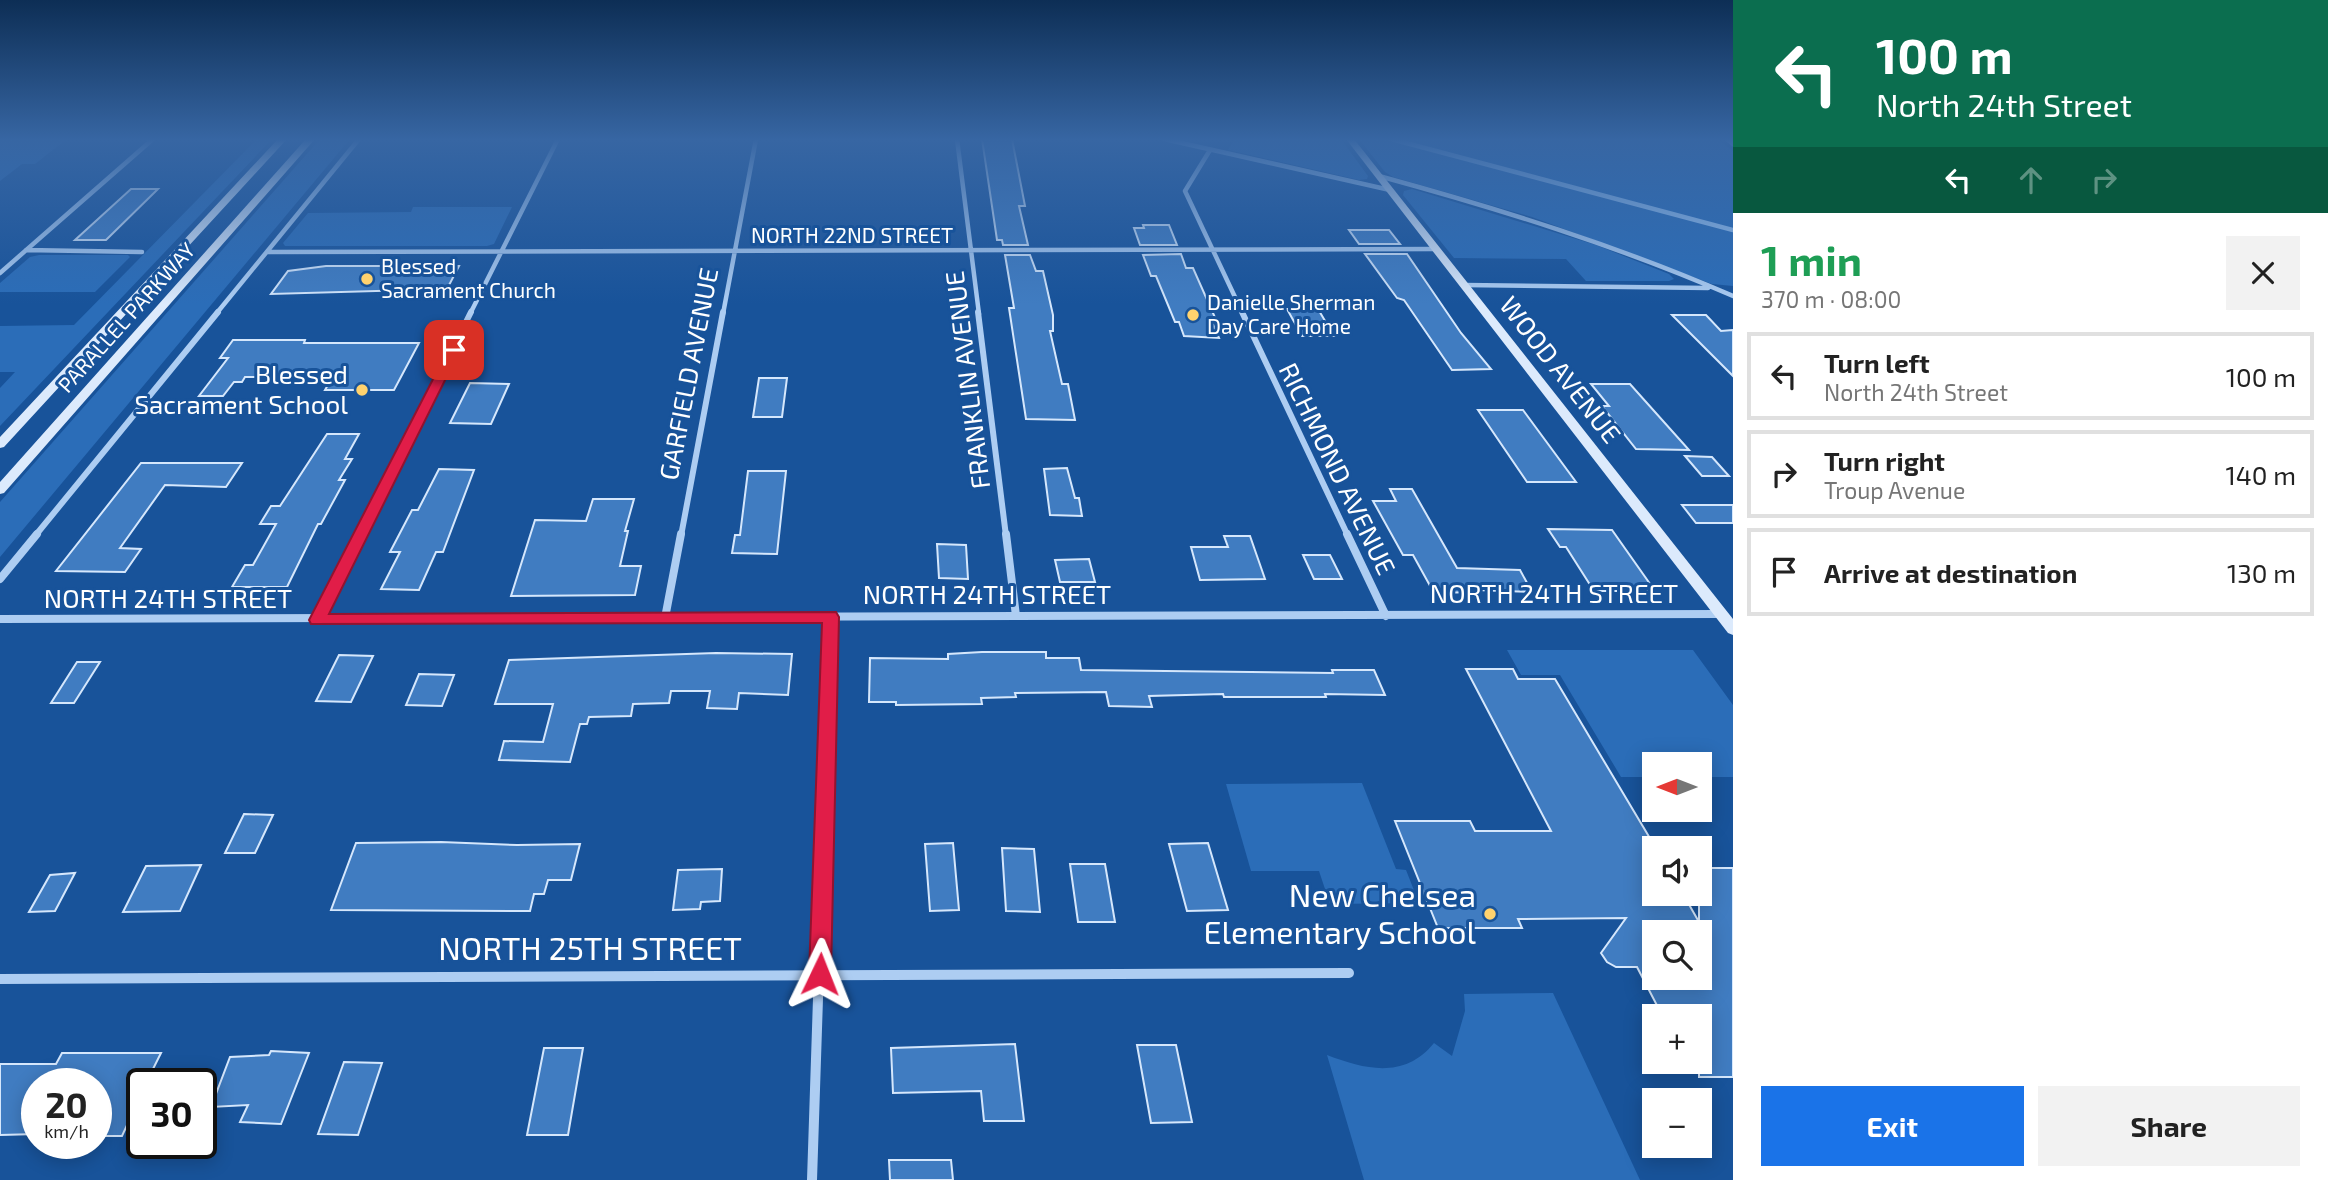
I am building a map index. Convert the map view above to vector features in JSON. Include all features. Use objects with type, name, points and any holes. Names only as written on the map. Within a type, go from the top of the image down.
[{"type":"main road","name":"PARALLEL PARKWAY","points":[[0,444],[233,194]]},
{"type":"main road","name":"PARALLEL PARKWAY","points":[[0,490],[262,194]]},
{"type":"main road","name":"WOOD AVENUE","points":[[1393,194],[1733,629]]},
{"type":"street","points":[[0,273],[90,194]]},
{"type":"street","points":[[0,579],[314,194]]},
{"type":"street","points":[[317,620],[531,194]]},
{"type":"street","name":"GARFIELD AVENUE","points":[[665,618],[746,194]]},
{"type":"street","name":"FRANKLIN AVENUE","points":[[964,194],[1016,616]]},
{"type":"street","name":"RICHMOND AVENUE","points":[[1186,194],[1386,616]]},
{"type":"street","points":[[1440,194],[1572,233],[1733,296]]},
{"type":"street","name":"NORTH 22ND STREET","points":[[267,252],[1436,249]]},
{"type":"street","points":[[26,250],[142,252]]},
{"type":"street","points":[[1464,285],[1689,286],[1733,289]]},
{"type":"street","name":"NORTH 24TH STREET","points":[[0,619],[1722,614]]},
{"type":"street","points":[[812,1180],[831,617]]},
{"type":"street","name":"NORTH 25TH STREET","points":[[0,979],[1349,973]]},
{"type":"shaded area","points":[[203,194],[220,194],[0,426],[0,388],[15,372],[0,372],[0,326],[74,325]]},
{"type":"shaded area","points":[[271,194],[304,194],[0,557],[0,502]]},
{"type":"shaded area","points":[[1429,194],[1596,245],[1669,274],[1674,279],[1586,281],[1566,259],[1454,258],[1403,195]]},
{"type":"shaded area","points":[[1452,194],[1733,194],[1733,286],[1712,284],[1532,217]]},
{"type":"shaded area","points":[[413,207],[512,207],[494,244],[487,246],[285,246],[283,243],[308,213],[411,212]]},
{"type":"shaded area","points":[[30,257],[130,257],[95,292],[0,292],[0,283]]},
{"type":"shaded area","points":[[1507,650],[1693,650],[1733,705],[1733,777],[1712,777],[1712,752],[1642,752],[1642,777],[1621,777],[1560,675],[1521,675]]},
{"type":"shaded area","points":[[1362,783],[1396,869],[1406,870],[1419,903],[1330,904],[1319,871],[1251,871],[1226,784]]},
{"type":"shaded area","points":[[1553,993],[1640,1180],[1364,1180],[1327,1055],[1356,1065],[1398,1067],[1423,1054],[1434,1043],[1452,1056],[1465,1011],[1464,994]]},
{"type":"building","points":[[125,194],[153,194],[106,240],[75,240]]},
{"type":"building","points":[[990,194],[1023,194],[1025,206],[1019,206],[1028,245],[1003,245],[1002,240],[997,240]]},
{"type":"building","points":[[1143,225],[1169,225],[1177,245],[1140,245],[1134,228],[1144,228]]},
{"type":"building","points":[[1349,230],[1389,230],[1400,244],[1359,244]]},
{"type":"building","points":[[1181,254],[1186,268],[1193,268],[1217,322],[1212,322],[1219,338],[1184,336],[1179,322],[1175,322],[1156,276],[1151,276],[1143,255]]},
{"type":"building","points":[[1365,254],[1407,254],[1461,333],[1491,369],[1452,370],[1404,300],[1397,298]]},
{"type":"building","points":[[1005,255],[1030,255],[1036,271],[1043,271],[1053,315],[1053,331],[1050,331],[1062,384],[1068,384],[1075,420],[1026,419],[1009,308],[1014,308]]},
{"type":"building","name":"Blessed Sacrament Church","points":[[326,266],[459,266],[447,289],[271,294],[288,271]]},
{"type":"building","points":[[1287,309],[1318,309],[1334,336],[1302,336]]},
{"type":"building","points":[[1672,315],[1706,315],[1721,331],[1733,330],[1733,376]]},
{"type":"building","points":[[233,340],[419,343],[394,390],[325,390],[335,373],[264,373],[261,377],[245,377],[242,382],[234,382],[223,396],[199,396],[228,358],[220,358]]},
{"type":"building","points":[[759,378],[787,378],[782,417],[753,417]]},
{"type":"building","points":[[470,383],[509,384],[491,424],[450,423]]},
{"type":"building","points":[[1591,384],[1630,384],[1689,450],[1636,449],[1602,406],[1609,406]]},
{"type":"building","points":[[1478,410],[1523,410],[1576,482],[1527,482]]},
{"type":"building","points":[[327,434],[359,434],[345,459],[352,459],[339,480],[345,480],[321,524],[318,524],[287,587],[232,587],[245,565],[253,565],[276,524],[260,524],[271,506],[280,506]]},
{"type":"building","points":[[1685,456],[1712,457],[1729,476],[1702,476]]},
{"type":"building","points":[[141,463],[242,463],[226,487],[165,485],[120,548],[141,549],[125,572],[56,571]]},
{"type":"building","points":[[1067,468],[1075,498],[1079,498],[1082,516],[1050,515],[1044,469]]},
{"type":"building","points":[[439,469],[474,470],[443,552],[436,552],[419,590],[381,589],[400,552],[390,552],[412,510],[418,510]]},
{"type":"building","points":[[748,471],[786,471],[777,554],[732,553],[735,535],[740,535]]},
{"type":"building","points":[[1390,489],[1412,489],[1457,568],[1520,570],[1532,592],[1474,590],[1475,592],[1434,593],[1413,555],[1403,555],[1373,501],[1396,501]]},
{"type":"building","points":[[593,499],[634,499],[625,531],[628,531],[620,566],[641,566],[635,595],[511,596],[535,520],[586,521]]},
{"type":"building","points":[[1682,505],[1733,505],[1733,523],[1696,523]]},
{"type":"building","points":[[1548,529],[1612,530],[1655,591],[1594,591],[1566,547],[1560,547]]},
{"type":"building","points":[[1224,536],[1250,536],[1265,579],[1200,580],[1191,547],[1228,547]]},
{"type":"building","points":[[937,544],[966,545],[968,579],[939,578]]},
{"type":"building","points":[[1303,555],[1330,555],[1342,579],[1314,579]]},
{"type":"building","points":[[1089,559],[1095,582],[1060,582],[1055,560]]},
{"type":"building","points":[[1046,652],[1046,658],[1079,658],[1081,670],[1333,673],[1332,670],[1374,670],[1385,695],[1149,696],[1152,707],[1109,706],[1106,692],[1015,693],[1016,697],[981,698],[982,704],[896,705],[896,702],[869,702],[870,658],[948,659],[948,654]]},
{"type":"building","points":[[716,653],[792,654],[788,695],[739,693],[737,709],[707,708],[710,691],[671,691],[669,703],[633,704],[631,716],[589,717],[587,724],[580,724],[570,762],[499,760],[504,741],[543,742],[553,704],[495,704],[509,660]]},
{"type":"building","points":[[339,655],[373,656],[351,702],[316,701]]},
{"type":"building","points":[[77,662],[100,662],[74,703],[51,703]]},
{"type":"building","name":"New Chelsea Elementary School","points":[[1466,669],[1513,669],[1518,679],[1555,679],[1649,836],[1642,836],[1642,906],[1690,906],[1698,920],[1642,920],[1642,977],[1637,967],[1616,967],[1607,962],[1601,953],[1626,918],[1518,919],[1522,928],[1438,928],[1395,821],[1470,821],[1475,831],[1551,831]]},
{"type":"building","points":[[419,674],[454,675],[442,706],[406,705]]},
{"type":"building","points":[[244,814],[273,815],[255,853],[225,853]]},
{"type":"building","points":[[356,843],[580,844],[571,880],[548,880],[544,894],[534,894],[530,911],[331,910]]},
{"type":"building","points":[[953,843],[959,910],[930,911],[925,844]]},
{"type":"building","points":[[1208,843],[1228,910],[1187,911],[1169,844]]},
{"type":"building","points":[[1002,848],[1034,849],[1040,912],[1006,911]]},
{"type":"building","points":[[1070,864],[1105,864],[1115,922],[1078,922]]},
{"type":"building","points":[[201,865],[180,911],[123,912],[146,866]]},
{"type":"building","name":"New Chelsea Elementary School","points":[[1712,868],[1733,868],[1733,1077],[1699,1077],[1699,1074],[1712,1074],[1712,1004],[1656,1004],[1649,990],[1712,990],[1712,920],[1699,920],[1699,906],[1712,906]]},
{"type":"building","points":[[722,869],[720,901],[701,902],[700,909],[673,910],[678,870]]},
{"type":"building","points":[[75,873],[55,911],[29,912],[50,875]]},
{"type":"building","points":[[1015,1044],[1024,1121],[984,1121],[981,1091],[893,1093],[891,1048]]},
{"type":"building","points":[[1137,1045],[1176,1045],[1192,1122],[1151,1123]]},
{"type":"building","points":[[544,1048],[583,1048],[568,1135],[527,1135]]},
{"type":"building","points":[[271,1051],[309,1053],[281,1124],[240,1122],[248,1105],[217,1107],[217,1091],[230,1057],[269,1055]]},
{"type":"building","points":[[62,1053],[161,1053],[154,1068],[126,1068],[126,1127],[122,1136],[112,1136],[112,1068],[21,1068],[21,1134],[0,1135],[0,1064],[56,1064]]},
{"type":"building","points":[[344,1062],[382,1063],[358,1135],[318,1134]]},
{"type":"building","points":[[889,1160],[951,1160],[953,1180],[890,1180]]},
{"type":"waterway","points":[[1598,194],[1733,230]]},
{"type":"place","name":"Blessed Sacrament Church","points":[[367,279]]},
{"type":"place","name":"Danielle Sherman Day Care Home","points":[[1193,315]]},
{"type":"place","name":"Blessed Sacrament School","points":[[362,390]]},
{"type":"place","name":"New Chelsea Elementary School","points":[[1490,914]]},
{"type":"route","points":[[454,350],[317,620],[831,617],[820,974]]}]
